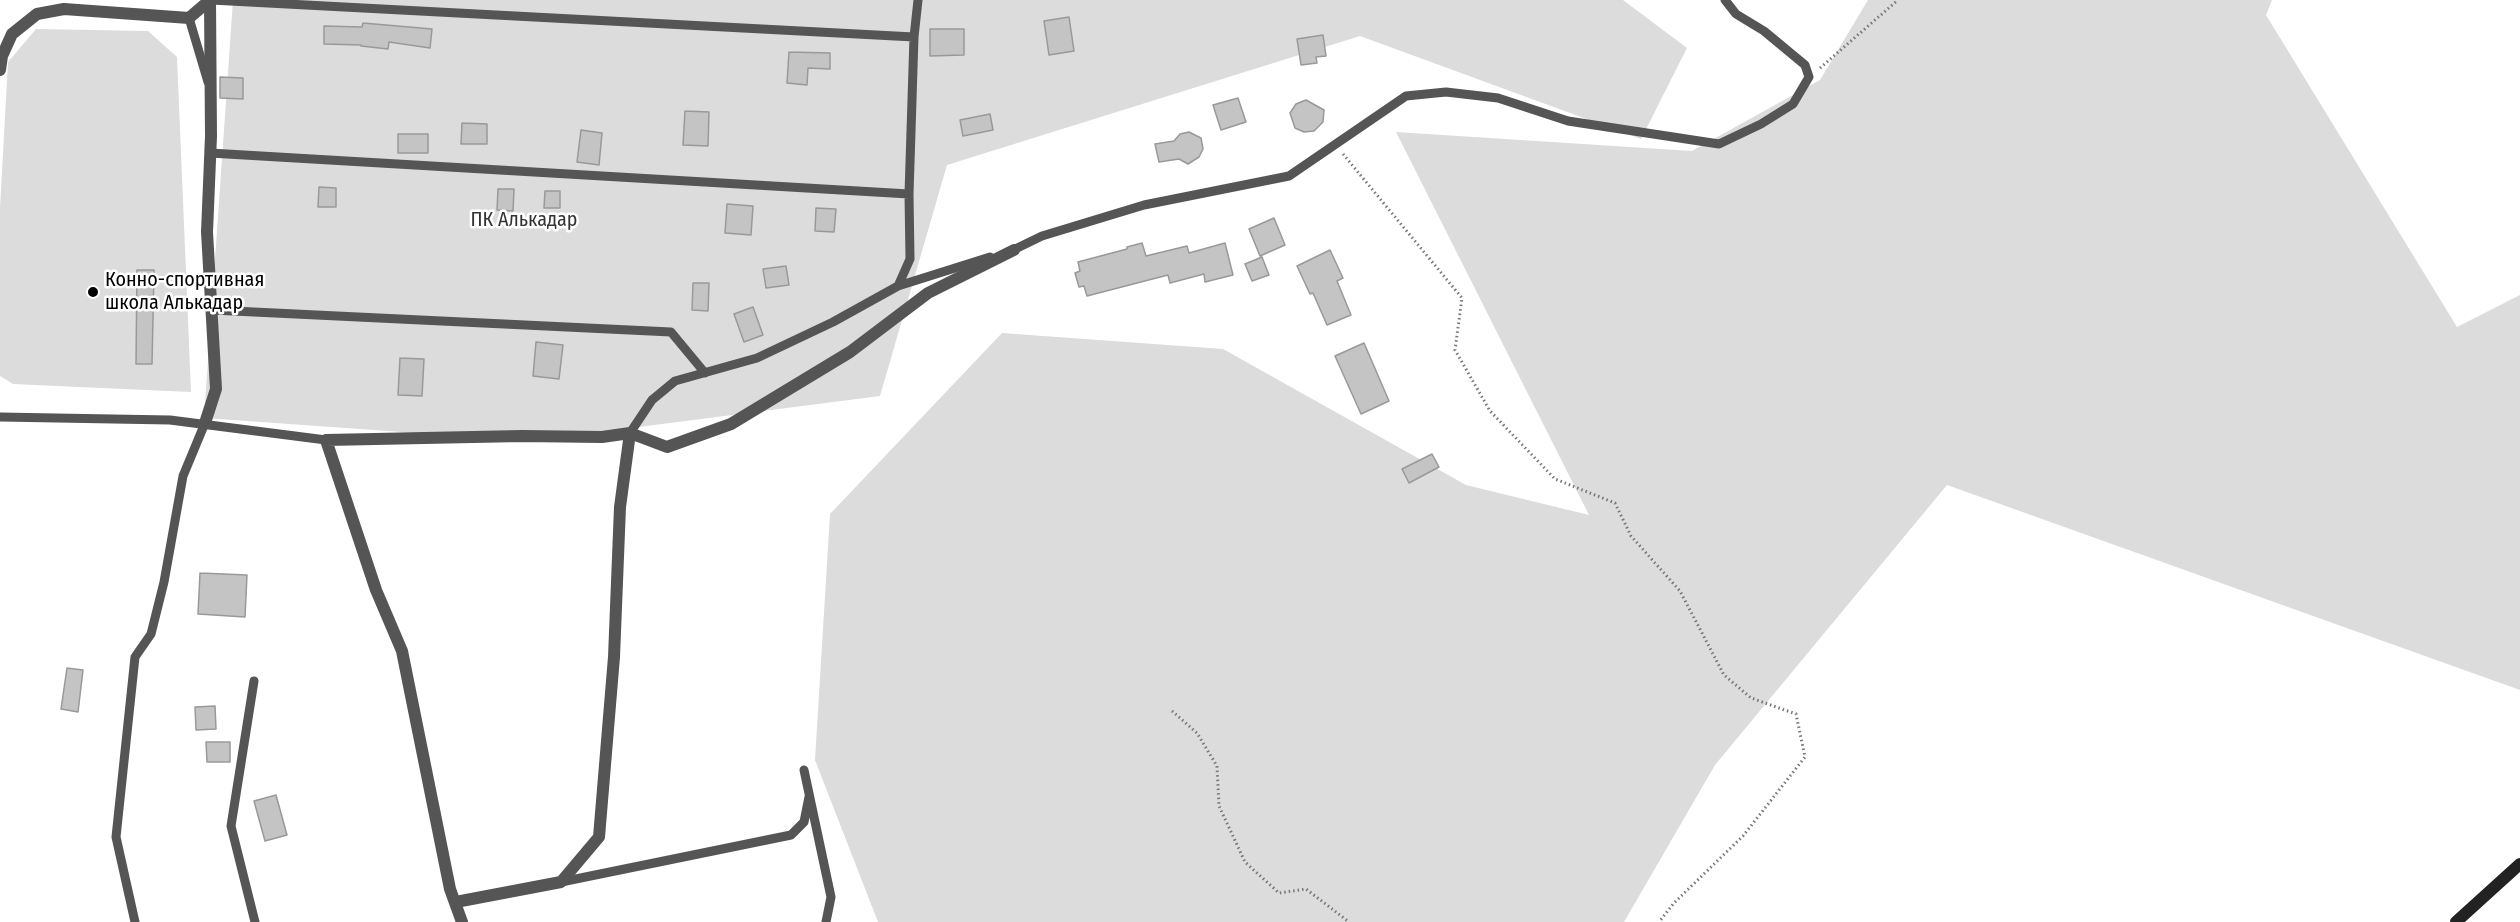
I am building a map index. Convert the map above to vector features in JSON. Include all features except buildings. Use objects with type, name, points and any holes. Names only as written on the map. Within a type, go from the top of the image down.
[{"type":"main road","points":[[2456,922],[2520,864]]},
{"type":"street","points":[[0,70],[2,56],[12,34],[37,14],[64,9],[189,18],[211,0]]},
{"type":"street","points":[[205,423],[216,389],[207,232],[211,0]]},
{"type":"street","points":[[462,922],[450,889],[402,651],[376,590],[326,440],[602,436],[630,433],[668,447],[731,424],[850,352],[928,293],[1014,250]]},
{"type":"street","points":[[461,901],[561,882],[598,837],[614,657],[620,507],[630,433]]},
{"type":"lane","points":[[211,0],[914,38]]},
{"type":"lane","points":[[898,286],[910,259],[909,194],[914,38],[918,0]]},
{"type":"lane","points":[[630,433],[652,400],[675,381],[756,358],[833,322],[898,286],[1014,250],[1042,236],[1144,205],[1289,176],[1406,96],[1446,92],[1498,98],[1568,121],[1719,144],[1761,124],[1793,105],[1809,78],[1805,65],[1764,31],[1736,14],[1725,0]]},
{"type":"lane","points":[[189,18],[211,92]]},
{"type":"lane","points":[[210,153],[909,194]]},
{"type":"lane","points":[[212,310],[671,332],[705,373]]},
{"type":"lane","points":[[0,417],[170,420],[326,440]]},
{"type":"lane","points":[[135,922],[116,837],[135,657],[152,634],[183,476],[205,423]]},
{"type":"lane","points":[[254,681],[231,826],[255,922]]},
{"type":"lane","points":[[804,770],[831,897],[826,922]]},
{"type":"lane","points":[[561,882],[791,835],[804,822],[809,797]]},
{"type":"path","points":[[1809,78],[1898,0]]},
{"type":"path","points":[[1336,145],[1462,298],[1455,350],[1490,411],[1555,479],[1615,503],[1631,536],[1680,591],[1724,675],[1751,698],[1796,714],[1805,757],[1743,836],[1674,903],[1659,922]]},
{"type":"path","points":[[1172,711],[1197,733],[1217,766],[1219,806],[1245,862],[1279,893],[1306,889],[1349,922]]},
{"type":"green space","name":"ПК Алькадар","points":[[233,0],[1623,0],[1687,48],[1641,139],[1360,36],[947,165],[880,396],[530,441],[204,418]]},
{"type":"green space","points":[[1868,0],[2272,0],[2266,15],[2457,327],[2520,295],[2520,690],[1947,485],[1715,765],[1624,922],[878,922],[815,760],[830,514],[1002,333],[1223,349],[1466,485],[1589,515],[1396,132],[1692,151],[1820,80]]},
{"type":"green space","name":"Конно-спортивная школа Алькадар","points":[[36,29],[148,31],[177,57],[191,392],[13,384],[0,376],[0,208],[8,62]]},
{"type":"place","name":"Конно-спортивная школа Алькадар","points":[[93,292]]}]
